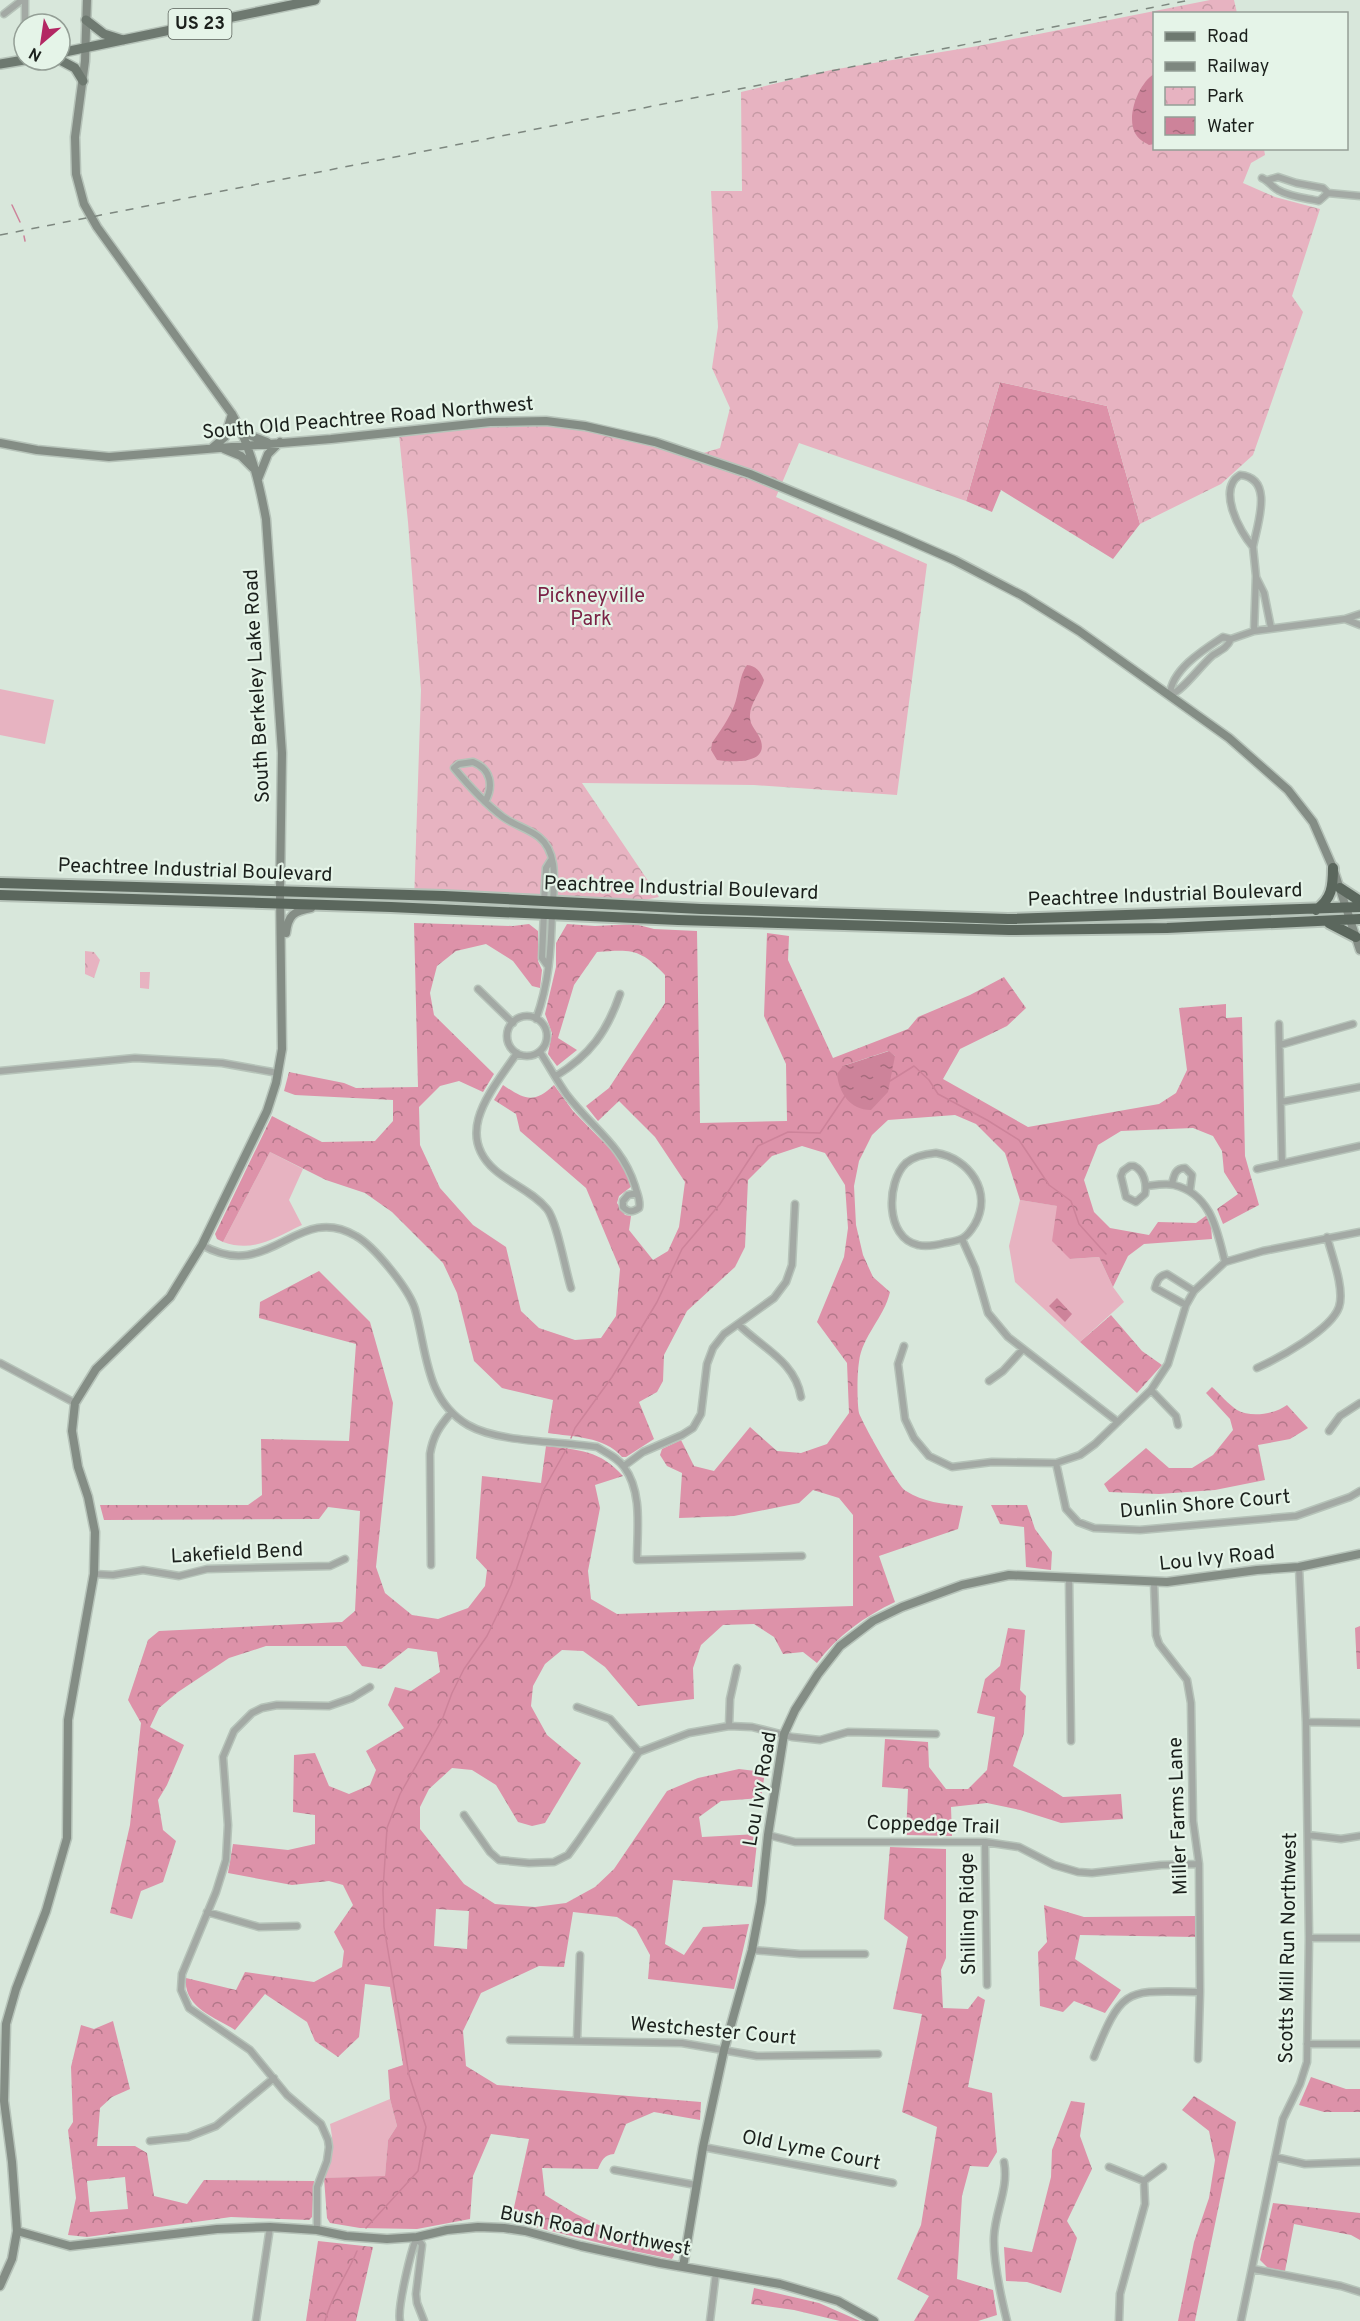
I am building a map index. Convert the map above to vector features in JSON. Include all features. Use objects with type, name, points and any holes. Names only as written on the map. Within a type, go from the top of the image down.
[{"type":"highway","points":[[1316,910],[1324,904],[1330,894],[1333,868]]},
{"type":"highway","name":"Peachtree Industrial Boulevard","points":[[0,883],[444,896],[548,908],[782,924],[1009,930],[1167,928],[1355,920]]},
{"type":"highway","points":[[1340,888],[1360,901]]},
{"type":"highway","name":"Peachtree Industrial Boulevard","points":[[0,895],[321,906],[548,908],[1008,919],[1360,907]]},
{"type":"highway","points":[[1320,921],[1341,928],[1356,937]]},
{"type":"main road","name":"US 23","points":[[72,51],[315,0]]},
{"type":"main road","points":[[86,20],[104,34],[125,40]]},
{"type":"main road","points":[[72,66],[83,81]]},
{"type":"street","points":[[4,14],[21,0]]},
{"type":"street","name":"South Berkeley Lake Road","points":[[0,2286],[12,2259],[16,2231],[2,2062],[6,2024],[16,1989],[53,1891],[66,1838],[68,1720],[94,1574],[95,1532],[88,1497],[78,1467],[72,1431],[75,1402],[96,1369],[170,1297],[202,1245],[267,1111],[282,1049],[280,892],[282,753],[266,519],[248,446],[232,414],[84,204],[75,174],[75,137],[86,49],[87,0]]},
{"type":"street","points":[[1328,193],[1318,201],[1297,197],[1276,189],[1265,179],[1278,177],[1323,188],[1328,193],[1360,196]]},
{"type":"street","points":[[232,414],[225,437],[216,448],[241,456],[257,476],[268,454],[281,442]]},
{"type":"street","name":"South Old Peachtree Road Northwest","points":[[0,443],[37,450],[109,457],[533,420],[585,426],[655,442],[715,461],[866,521],[990,578],[1059,618],[1170,695],[1251,756],[1288,790],[1317,830],[1347,908],[1355,920],[1356,937],[1360,950]]},
{"type":"street","points":[[240,430],[270,443]]},
{"type":"street","points":[[1253,547],[1242,531],[1230,498],[1230,487],[1234,479],[1240,475],[1252,478],[1258,482],[1261,489],[1253,547],[1256,576],[1254,631]]},
{"type":"street","points":[[1256,576],[1264,593],[1271,628]]},
{"type":"street","points":[[1231,639],[1228,646],[1213,655],[1190,676],[1178,693],[1170,695],[1170,686],[1189,663],[1222,637],[1231,639],[1254,631],[1345,619],[1360,614]]},
{"type":"street","points":[[1345,619],[1360,625]]},
{"type":"street","points":[[485,802],[491,783],[486,770],[473,762],[459,764],[454,768],[485,802],[504,817],[538,836],[546,845],[551,860],[546,868],[548,908],[543,958],[548,965],[546,988],[536,1019]]},
{"type":"street","points":[[282,966],[290,918],[297,910],[321,906]]},
{"type":"street","points":[[478,989],[513,1023]]},
{"type":"street","points":[[556,1076],[589,1051],[601,1035],[620,994]]},
{"type":"street","points":[[522,1017],[536,1019],[547,1034],[545,1046],[540,1052],[530,1056],[517,1053],[508,1041],[509,1029],[522,1017]]},
{"type":"street","points":[[1280,1024],[1282,1164]]},
{"type":"street","points":[[1280,1045],[1353,1024]]},
{"type":"street","points":[[540,1052],[566,1093],[626,1161],[637,1193]]},
{"type":"street","points":[[517,1053],[482,1107],[476,1121],[476,1140],[484,1158],[495,1170],[546,1208],[554,1220],[571,1288]]},
{"type":"street","points":[[0,1071],[135,1058],[222,1063],[278,1073]]},
{"type":"street","points":[[1281,1102],[1360,1087]]},
{"type":"street","points":[[1257,1169],[1360,1146]]},
{"type":"street","points":[[926,1154],[943,1154],[959,1161],[972,1174],[980,1190],[981,1207],[972,1229],[962,1239],[925,1246],[911,1243],[901,1235],[895,1224],[893,1202],[896,1178],[908,1162],[926,1154]]},
{"type":"street","points":[[1130,1166],[1138,1167],[1146,1186],[1145,1194],[1136,1202],[1126,1197],[1121,1176],[1123,1171],[1130,1166]]},
{"type":"street","points":[[1172,1184],[1175,1173],[1185,1168],[1192,1175],[1190,1190]]},
{"type":"street","points":[[1146,1186],[1172,1184],[1190,1190],[1208,1208],[1217,1230],[1225,1262]]},
{"type":"street","points":[[624,1466],[643,1452],[693,1428],[701,1414],[707,1364],[713,1348],[724,1335],[774,1298],[786,1282],[792,1265],[795,1203]]},
{"type":"street","points":[[202,1245],[216,1253],[232,1257],[248,1257],[270,1249],[307,1229],[332,1228],[356,1236],[403,1285],[414,1307],[429,1377],[440,1399],[451,1413],[469,1425],[488,1433],[597,1448],[613,1456],[624,1466],[636,1494],[637,1560],[802,1556]]},
{"type":"street","points":[[904,1346],[897,1364],[905,1419],[914,1438],[928,1456],[952,1467],[992,1462],[1056,1463],[1088,1449],[1152,1390],[1168,1364],[1186,1305],[1194,1291],[1225,1262],[1263,1251],[1360,1232]]},
{"type":"street","points":[[1257,1368],[1289,1350],[1333,1319],[1339,1306],[1340,1292],[1327,1238]]},
{"type":"street","points":[[962,1239],[975,1268],[988,1313],[1008,1337],[1118,1422]]},
{"type":"street","points":[[1186,1305],[1155,1288],[1157,1280],[1167,1274],[1194,1291]]},
{"type":"street","points":[[738,1324],[792,1371],[799,1385],[801,1397]]},
{"type":"street","points":[[989,1381],[1003,1371],[1023,1349]]},
{"type":"street","points":[[0,1363],[75,1402]]},
{"type":"street","points":[[1152,1390],[1176,1416],[1178,1425]]},
{"type":"street","points":[[1329,1431],[1340,1416],[1360,1403]]},
{"type":"street","points":[[431,1565],[430,1454],[433,1438],[438,1428],[451,1413]]},
{"type":"street","name":"Dunlin Shore Court","points":[[1056,1463],[1066,1509],[1078,1522],[1094,1528],[1140,1530],[1296,1515],[1350,1497],[1360,1491]]},
{"type":"street","name":"Lou Ivy Road","points":[[682,2267],[703,2147],[724,2050],[752,1950],[761,1902],[768,1835],[784,1734],[795,1710],[840,1646],[873,1621],[902,1607],[986,1579],[1009,1575],[1154,1583],[1299,1567],[1360,1554]]},
{"type":"street","name":"Lakefield Bend","points":[[94,1574],[113,1575],[137,1570],[179,1576],[207,1569],[330,1566],[345,1559]]},
{"type":"street","name":"Scotts Mill Run Northwest","points":[[1241,2321],[1283,2119],[1300,2084],[1307,2062],[1308,1835],[1299,1567]]},
{"type":"street","points":[[1069,1577],[1071,1741]]},
{"type":"street","name":"Miller Farms Lane","points":[[1154,1583],[1156,1635],[1159,1644],[1187,1680],[1190,1692],[1193,1821],[1199,1864],[1200,1992],[1197,2059]]},
{"type":"street","points":[[729,1726],[730,1699],[737,1668]]},
{"type":"street","points":[[316,2230],[317,2187],[327,2161],[328,2140],[317,2118],[293,2100],[250,2050],[196,2014],[183,1999],[182,1974],[226,1860],[228,1825],[223,1757],[234,1731],[252,1713],[262,1708],[278,1705],[329,1706],[352,1698],[370,1687]]},
{"type":"street","points":[[577,1707],[610,1719],[639,1752]]},
{"type":"street","points":[[1306,1722],[1360,1723]]},
{"type":"street","points":[[464,1815],[490,1852],[499,1860],[508,1863],[554,1862],[568,1855],[639,1752],[689,1733],[729,1726],[752,1727],[820,1740],[848,1732],[936,1734]]},
{"type":"street","name":"Coppedge Trail","points":[[768,1835],[795,1842],[984,1842],[1019,1847],[1054,1865],[1078,1872],[1092,1873],[1199,1864]]},
{"type":"street","points":[[1308,1835],[1341,1839],[1360,1836]]},
{"type":"street","name":"Shilling Ridge","points":[[984,1842],[987,1985]]},
{"type":"street","points":[[207,1912],[259,1927],[297,1926]]},
{"type":"street","points":[[1309,1938],[1360,1938]]},
{"type":"street","points":[[752,1950],[800,1954],[865,1954]]},
{"type":"street","points":[[577,2040],[580,1955]]},
{"type":"street","points":[[1094,2057],[1114,2011],[1133,1995],[1149,1991],[1200,1992]]},
{"type":"street","name":"Westchester Court","points":[[510,2040],[682,2043],[756,2056],[867,2056],[878,2054]]},
{"type":"street","points":[[1307,2044],[1360,2044]]},
{"type":"street","points":[[150,2141],[188,2137],[216,2126],[274,2078]]},
{"type":"street","name":"Old Lyme Court","points":[[703,2147],[893,2183]]},
{"type":"street","points":[[1275,2157],[1305,2163],[1360,2162]]},
{"type":"street","points":[[1004,2162],[1007,2177],[994,2236],[1007,2321]]},
{"type":"street","points":[[1109,2167],[1144,2181]]},
{"type":"street","points":[[1144,2181],[1163,2167]]},
{"type":"street","points":[[614,2170],[696,2185]]},
{"type":"street","points":[[1119,2321],[1120,2294],[1145,2204],[1144,2181]]},
{"type":"street","points":[[256,2321],[270,2227]]},
{"type":"street","name":"Bush Road Northwest","points":[[16,2231],[70,2246],[217,2229],[270,2227],[387,2239],[417,2237],[447,2230],[478,2227],[504,2228],[682,2267],[780,2284],[838,2301],[874,2321]]},
{"type":"street","points":[[400,2321],[400,2302],[411,2262],[412,2248],[417,2237]]},
{"type":"street","points":[[417,2237],[422,2245],[417,2303],[424,2321]]},
{"type":"street","points":[[1253,2269],[1341,2286],[1360,2292]]},
{"type":"street","points":[[710,2321],[716,2272]]},
{"type":"green space","name":"Pickneyville Park","points":[[1210,0],[1234,0],[1237,12],[1153,12],[1153,150],[1264,150],[1265,155],[1251,163],[1243,183],[1275,197],[1320,209],[1292,296],[1303,312],[1253,455],[1221,484],[1140,524],[1107,406],[1000,382],[966,501],[799,443],[776,497],[927,564],[897,795],[754,785],[582,783],[659,897],[588,912],[414,903],[421,690],[399,435],[512,423],[559,426],[608,434],[645,443],[687,458],[720,448],[730,408],[712,368],[718,327],[711,191],[742,191],[741,92],[831,70],[978,46]]},
{"type":"green space","points":[[1000,382],[1107,406],[1140,524],[1113,559],[1001,490],[992,512],[966,501]]},
{"type":"green space","points":[[0,689],[54,700],[45,744],[0,735]]},
{"type":"green space","points":[[414,923],[513,926],[529,924],[538,931],[538,961],[542,970],[540,988],[532,986],[513,961],[486,944],[456,951],[437,966],[430,993],[434,1015],[494,1074],[483,1092],[459,1081],[440,1086],[419,1107],[420,1145],[440,1188],[473,1225],[506,1247],[521,1311],[539,1328],[575,1340],[601,1338],[616,1316],[620,1269],[586,1188],[520,1131],[516,1114],[494,1100],[503,1085],[529,1098],[541,1095],[554,1085],[573,1111],[621,1160],[632,1186],[619,1196],[617,1203],[625,1215],[631,1216],[629,1230],[653,1260],[668,1251],[679,1227],[685,1182],[655,1137],[619,1101],[598,1121],[586,1106],[609,1088],[665,1003],[665,975],[657,966],[642,956],[628,951],[597,952],[574,985],[558,1038],[577,1050],[557,1066],[548,1054],[552,1033],[545,1014],[556,967],[556,943],[567,924],[595,926],[635,924],[654,929],[697,931],[700,1123],[787,1121],[786,1064],[764,1016],[767,933],[789,936],[788,960],[833,1058],[908,1029],[918,1017],[970,995],[1004,977],[1026,1008],[1007,1026],[960,1049],[943,1079],[1028,1127],[1159,1104],[1176,1093],[1187,1070],[1179,1008],[1226,1004],[1226,1018],[1242,1017],[1245,1156],[1259,1205],[1223,1224],[1217,1209],[1238,1194],[1224,1172],[1222,1151],[1213,1136],[1193,1128],[1121,1131],[1098,1145],[1084,1180],[1094,1212],[1110,1228],[1149,1235],[1158,1222],[1196,1223],[1207,1215],[1211,1225],[1212,1239],[1144,1244],[1128,1256],[1113,1287],[1099,1257],[1070,1259],[1052,1241],[1057,1206],[1020,1200],[1005,1153],[976,1124],[955,1115],[888,1120],[872,1135],[859,1161],[854,1186],[856,1225],[863,1255],[873,1277],[890,1292],[861,1353],[858,1367],[859,1413],[889,1467],[906,1491],[926,1500],[963,1506],[958,1529],[879,1556],[895,1602],[852,1628],[833,1644],[817,1663],[803,1652],[783,1654],[774,1637],[754,1624],[723,1625],[701,1645],[693,1668],[694,1699],[638,1706],[605,1667],[583,1651],[562,1650],[545,1664],[533,1686],[531,1706],[547,1735],[581,1763],[545,1823],[532,1826],[518,1822],[496,1785],[472,1770],[452,1768],[429,1789],[420,1807],[420,1829],[464,1884],[495,1904],[535,1907],[566,1903],[595,1887],[614,1869],[667,1791],[698,1778],[739,1769],[765,1772],[761,1798],[721,1801],[699,1817],[702,1837],[758,1834],[752,1887],[673,1880],[665,1944],[684,1955],[703,1927],[749,1924],[734,1989],[648,1979],[650,1955],[636,1929],[617,1917],[573,1912],[564,1967],[539,1966],[481,1993],[463,2031],[466,2066],[497,2085],[701,2102],[700,2120],[654,2112],[626,2124],[614,2154],[604,2158],[598,2169],[542,2168],[545,2195],[576,2214],[628,2239],[677,2249],[672,2259],[511,2221],[529,2139],[491,2134],[473,2176],[470,2219],[417,2229],[360,2228],[330,2223],[327,2218],[324,2178],[385,2176],[388,2140],[397,2126],[390,2099],[388,2070],[403,2065],[390,1987],[365,1984],[359,2037],[338,2057],[315,2041],[307,2022],[265,1994],[235,2030],[201,2010],[189,1997],[186,1978],[236,1990],[245,1972],[314,1982],[342,1967],[344,1951],[334,1932],[353,1905],[343,1885],[329,1881],[292,1885],[228,1873],[233,1844],[288,1850],[315,1844],[315,1815],[293,1812],[294,1755],[315,1753],[329,1786],[349,1794],[370,1785],[376,1770],[366,1751],[404,1728],[388,1705],[395,1687],[411,1691],[440,1672],[437,1652],[408,1648],[381,1669],[362,1666],[346,1646],[266,1646],[229,1658],[178,1692],[159,1708],[150,1727],[184,1745],[158,1800],[163,1830],[176,1841],[163,1882],[141,1891],[132,1919],[110,1913],[130,1825],[141,1723],[128,1700],[148,1640],[159,1631],[342,1622],[355,1611],[360,1511],[328,1507],[319,1519],[104,1520],[100,1505],[248,1505],[262,1495],[261,1439],[349,1441],[356,1344],[259,1318],[260,1302],[319,1271],[370,1322],[393,1403],[376,1567],[385,1593],[412,1615],[438,1619],[468,1608],[485,1586],[487,1570],[476,1558],[482,1476],[541,1483],[546,1446],[579,1450],[597,1456],[623,1476],[595,1485],[600,1508],[588,1571],[591,1599],[617,1614],[853,1606],[853,1515],[839,1498],[813,1490],[799,1503],[734,1516],[679,1518],[682,1473],[667,1466],[660,1455],[662,1449],[681,1440],[694,1466],[714,1471],[750,1427],[777,1451],[801,1453],[827,1444],[849,1413],[847,1363],[817,1322],[844,1257],[848,1228],[845,1185],[825,1153],[802,1146],[772,1156],[748,1180],[745,1247],[735,1267],[687,1311],[664,1355],[663,1381],[657,1392],[639,1402],[654,1439],[626,1457],[622,1457],[615,1450],[597,1441],[548,1433],[553,1400],[502,1388],[474,1361],[457,1293],[443,1263],[392,1212],[365,1193],[326,1180],[270,1152],[223,1242],[217,1239],[215,1234],[272,1116],[322,1142],[375,1141],[393,1121],[393,1100],[295,1095],[284,1091],[289,1072],[344,1083],[356,1088],[418,1087]],"holes":[[[888,1051],[895,1056],[843,1066]],[[436,1909],[469,1911],[467,1949],[434,1946]]]},
{"type":"green space","points":[[85,951],[94,952],[100,960],[94,978],[85,974]]},
{"type":"green space","points":[[140,972],[150,972],[149,989],[140,988]]},
{"type":"green space","points":[[270,1152],[303,1169],[289,1200],[302,1225],[254,1245],[244,1246],[223,1242]]},
{"type":"green space","points":[[1020,1200],[1058,1206],[1070,1259],[1099,1257],[1113,1287],[1124,1302],[1080,1342],[1015,1282],[1009,1246]]},
{"type":"green space","points":[[1111,1315],[1142,1351],[1162,1365],[1137,1393],[1080,1342]]},
{"type":"green space","points":[[1212,1387],[1234,1408],[1249,1414],[1276,1411],[1287,1405],[1308,1428],[1290,1439],[1258,1445],[1265,1480],[1215,1490],[1159,1494],[1109,1492],[1104,1484],[1146,1448],[1169,1468],[1192,1468],[1213,1455],[1233,1430],[1230,1419],[1206,1393]]},
{"type":"green space","points":[[991,1505],[1027,1505],[1035,1529],[1052,1552],[1051,1570],[1026,1567],[1024,1527],[1000,1524]]},
{"type":"green space","points":[[1360,1626],[1360,1669],[1357,1669],[1355,1628]]},
{"type":"green space","points":[[1008,1628],[1025,1630],[1020,1690],[1026,1696],[1024,1733],[1013,1766],[1063,1797],[1121,1794],[1123,1819],[1061,1823],[1020,1810],[987,1803],[951,1807],[952,1836],[906,1835],[908,1789],[882,1787],[885,1739],[928,1742],[929,1767],[946,1789],[968,1789],[987,1770],[995,1717],[977,1713],[985,1679],[1000,1666]]},
{"type":"green space","points":[[890,1847],[946,1849],[946,1958],[941,1970],[943,2008],[968,2009],[978,1996],[985,2000],[968,2087],[992,2093],[997,2152],[988,2167],[970,2166],[962,2196],[957,2279],[993,2290],[997,2315],[978,2321],[914,2321],[929,2296],[897,2279],[921,2225],[937,2127],[902,2112],[922,2014],[893,2009],[908,1937],[884,1919]]},
{"type":"green space","points":[[1044,1905],[1084,1917],[1195,1916],[1195,1937],[1080,1935],[1075,1959],[1121,1990],[1105,2013],[1074,2001],[1063,2012],[1040,2006],[1038,1952],[1047,1942]]},
{"type":"green space","points":[[113,2021],[130,2089],[112,2097],[100,2108],[97,2146],[135,2146],[147,2153],[154,2196],[187,2204],[204,2180],[314,2181],[312,2217],[309,2220],[231,2217],[87,2237],[68,2235],[76,2198],[68,2130],[73,2122],[71,2067],[81,2025],[94,2029]],"holes":[[[125,2177],[128,2209],[90,2212],[87,2181]]]},
{"type":"green space","points":[[1311,2077],[1346,2089],[1360,2089],[1360,2112],[1324,2112],[1299,2105]]},
{"type":"green space","points":[[1194,2096],[1236,2122],[1195,2321],[1178,2321],[1194,2242],[1209,2198],[1215,2160],[1209,2131],[1182,2110]]},
{"type":"green space","points":[[390,2099],[397,2126],[388,2140],[385,2177],[324,2178],[332,2151],[330,2124]]},
{"type":"green space","points":[[1071,2101],[1085,2103],[1080,2136],[1092,2169],[1067,2221],[1077,2238],[1061,2293],[1027,2282],[1006,2281],[1004,2247],[1032,2252],[1051,2177],[1052,2150]]},
{"type":"green space","points":[[1273,2203],[1360,2213],[1360,2240],[1351,2235],[1294,2224],[1285,2271],[1268,2268],[1260,2260]]},
{"type":"green space","points":[[318,2241],[373,2247],[356,2321],[306,2321]]},
{"type":"green space","points":[[754,2288],[819,2303],[860,2321],[840,2321],[794,2310],[751,2304]]},
{"type":"water","points":[[1153,75],[1153,144],[1149,145],[1136,135],[1132,118],[1135,100]]},
{"type":"water","points":[[747,665],[753,666],[764,680],[750,715],[751,722],[760,737],[762,749],[754,758],[747,760],[717,760],[711,750],[712,743],[732,711],[742,674]]},
{"type":"water","points":[[889,1051],[895,1056],[888,1092],[871,1110],[852,1104],[840,1088],[837,1074],[843,1066]]},
{"type":"water","points":[[1057,1298],[1072,1314],[1065,1322],[1049,1306]]},
{"type":"waterway","points":[[12,205],[20,222]]},
{"type":"waterway","points":[[24,236],[25,241]]},
{"type":"waterway","points":[[890,1081],[914,1066],[929,1080],[938,1094],[1019,1140],[1049,1185],[1071,1201],[1079,1224],[1106,1254]]},
{"type":"waterway","points":[[571,1438],[575,1428],[612,1377],[657,1302],[682,1249],[720,1204],[758,1146],[788,1132],[820,1133],[845,1096]]},
{"type":"waterway","points":[[366,2228],[418,2171],[426,2127],[409,2075],[384,1927],[383,1890],[387,1828],[400,1794],[442,1720],[464,1669],[487,1636],[500,1609],[511,1585],[544,1489],[567,1448]]},
{"type":"waterway","points":[[325,2321],[331,2303],[357,2251]]},
{"type":"railway","points":[[0,235],[1190,0]]}]
